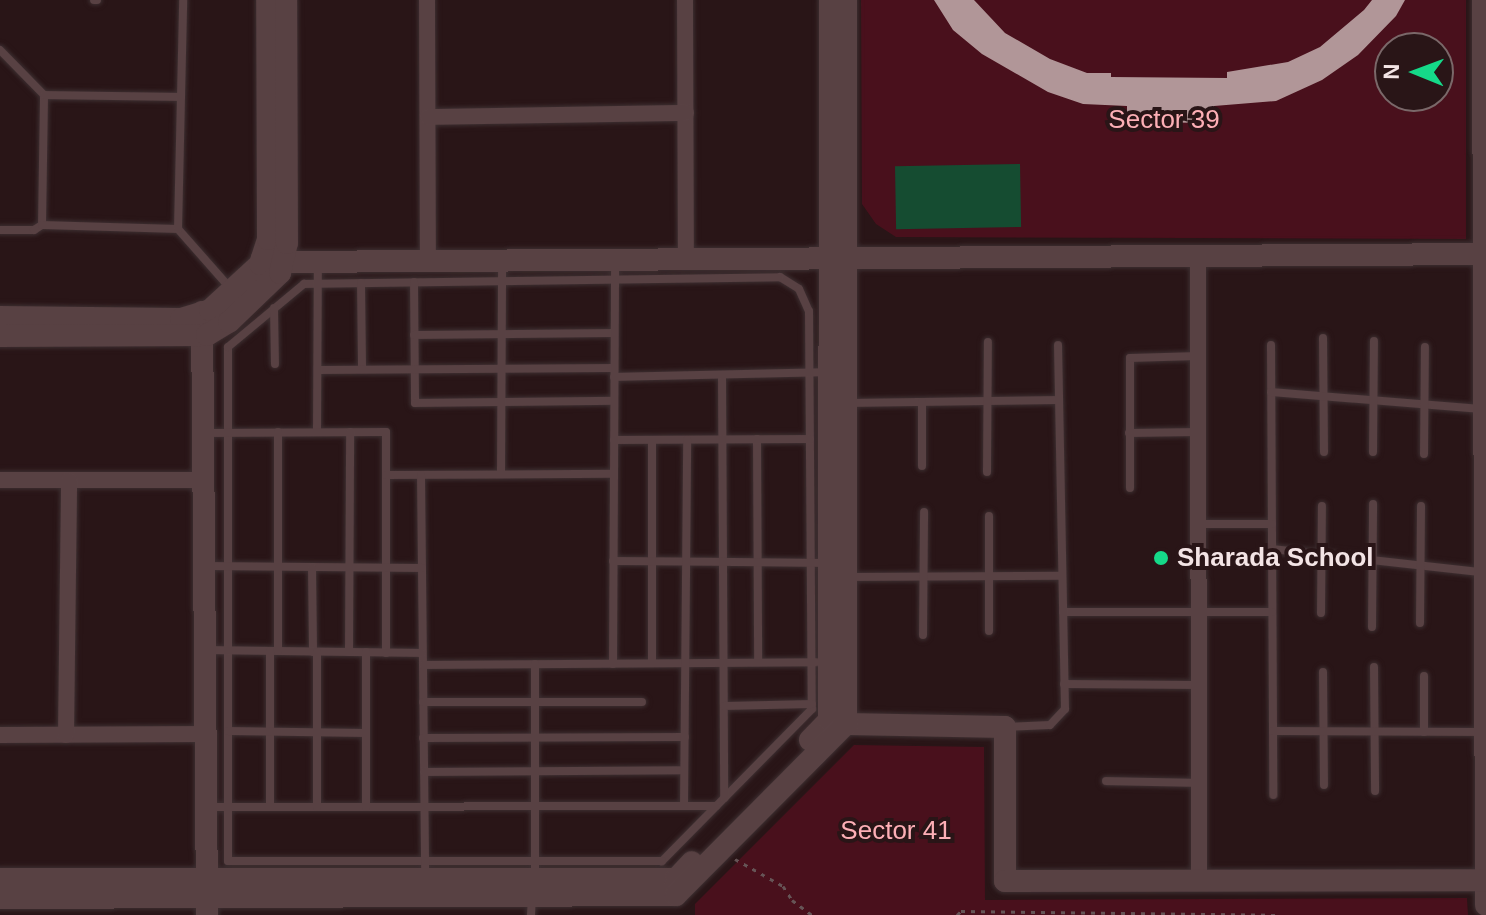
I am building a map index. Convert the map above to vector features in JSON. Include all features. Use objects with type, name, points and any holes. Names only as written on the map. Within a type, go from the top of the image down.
[{"type":"street","points":[[0,336],[203,336],[229,322],[280,273],[272,260],[268,239],[267,0]]},
{"type":"street","points":[[0,317],[181,319],[202,312],[272,260],[287,243],[286,0]]},
{"type":"street","points":[[427,0],[428,260]]},
{"type":"street","points":[[685,0],[686,259]]},
{"type":"street","points":[[830,0],[846,403],[820,662],[838,722]]},
{"type":"street","points":[[0,879],[207,897],[425,870],[533,888],[676,896],[720,851],[838,722],[820,372],[838,257],[846,0]]},
{"type":"street","points":[[1483,0],[1486,905]]},
{"type":"street","points":[[428,117],[686,113]]},
{"type":"street","points":[[272,260],[318,272],[428,260],[502,270],[614,269],[686,259],[1485,254]]},
{"type":"street","points":[[1198,255],[1199,881]]},
{"type":"street","points":[[202,312],[205,480],[217,566],[217,807],[207,897]]},
{"type":"street","points":[[0,480],[205,480]]},
{"type":"street","points":[[66,735],[69,480]]},
{"type":"street","points":[[676,896],[838,722],[1005,727],[1005,881],[1486,880]]},
{"type":"street","points":[[0,735],[218,733]]},
{"type":"street","points":[[0,898],[207,897],[353,901],[533,888]]},
{"type":"lane","points":[[183,0],[178,229],[232,290]]},
{"type":"lane","points":[[0,50],[44,95],[181,97]]},
{"type":"lane","points":[[42,225],[44,95]]},
{"type":"lane","points":[[0,230],[34,230],[42,225],[178,229]]},
{"type":"lane","points":[[613,664],[614,269],[780,277],[799,289],[809,311],[820,372],[810,439],[829,568]]},
{"type":"lane","points":[[318,272],[361,283],[414,282],[502,270],[501,474]]},
{"type":"lane","points":[[318,272],[228,347],[228,433],[217,566],[422,568]]},
{"type":"lane","points":[[317,432],[318,272]]},
{"type":"lane","points":[[414,282],[415,403],[614,401]]},
{"type":"lane","points":[[361,283],[362,369]]},
{"type":"lane","points":[[274,308],[275,364]]},
{"type":"lane","points":[[414,335],[614,333]]},
{"type":"lane","points":[[1323,338],[1324,452]]},
{"type":"lane","points":[[1373,452],[1374,341]]},
{"type":"lane","points":[[987,472],[988,342]]},
{"type":"lane","points":[[1005,727],[1050,725],[1065,709],[1058,345]]},
{"type":"lane","points":[[1271,345],[1273,795]]},
{"type":"lane","points":[[1424,454],[1425,347]]},
{"type":"lane","points":[[1130,488],[1130,358],[1199,356]]},
{"type":"lane","points":[[318,370],[502,369],[722,375],[820,372]]},
{"type":"lane","points":[[722,375],[724,798]]},
{"type":"lane","points":[[1271,392],[1483,409]]},
{"type":"lane","points":[[846,403],[1059,400]]},
{"type":"lane","points":[[922,402],[922,466]]},
{"type":"lane","points":[[270,807],[270,732],[278,566],[278,432]]},
{"type":"lane","points":[[349,652],[350,432]]},
{"type":"lane","points":[[204,433],[386,432],[386,653]]},
{"type":"lane","points":[[1129,433],[1199,432]]},
{"type":"lane","points":[[757,439],[758,662]]},
{"type":"lane","points":[[614,440],[810,439]]},
{"type":"lane","points":[[652,440],[652,663]]},
{"type":"lane","points":[[684,806],[687,440]]},
{"type":"lane","points":[[386,475],[614,474]]},
{"type":"lane","points":[[421,475],[422,653],[423,665],[423,738],[424,772],[424,807],[425,870],[228,861],[217,807],[424,807],[716,806]]},
{"type":"lane","points":[[1372,627],[1373,504]]},
{"type":"lane","points":[[1321,613],[1322,506]]},
{"type":"lane","points":[[1420,623],[1421,506]]},
{"type":"lane","points":[[923,635],[924,512]]},
{"type":"lane","points":[[989,516],[989,631]]},
{"type":"lane","points":[[1199,524],[1272,524]]},
{"type":"lane","points":[[1272,549],[1420,565],[1484,560]]},
{"type":"lane","points":[[613,561],[757,563],[924,577],[1062,576]]},
{"type":"lane","points":[[312,567],[317,807]]},
{"type":"lane","points":[[1063,612],[1272,612]]},
{"type":"lane","points":[[217,650],[422,653]]},
{"type":"lane","points":[[366,652],[366,807]]},
{"type":"lane","points":[[423,665],[758,662],[820,662],[812,709],[662,861],[533,888],[535,664]]},
{"type":"lane","points":[[1374,667],[1375,791]]},
{"type":"lane","points":[[1323,672],[1324,785]]},
{"type":"lane","points":[[1424,676],[1424,732]]},
{"type":"lane","points":[[1064,684],[1199,685]]},
{"type":"lane","points":[[423,702],[642,702]]},
{"type":"lane","points":[[724,706],[812,704]]},
{"type":"lane","points":[[1273,731],[1485,732]]},
{"type":"lane","points":[[218,733],[366,733]]},
{"type":"lane","points":[[423,738],[685,737]]},
{"type":"lane","points":[[424,772],[684,770]]},
{"type":"lane","points":[[1106,781],[1199,783]]},
{"type":"path","points":[[720,851],[783,886],[792,900],[812,915]]},
{"type":"path","points":[[957,915],[961,911],[1276,915]]},
{"type":"green space","name":"Sector 39","points":[[861,0],[1466,0],[1466,239],[896,237],[876,224],[862,204]]},
{"type":"green space","name":"Sector 41","points":[[854,745],[984,747],[985,900],[1467,898],[1468,915],[695,915],[695,904]]},
{"type":"shaded area","points":[[1020,164],[1021,227],[896,229],[895,166]]},
{"type":"building","points":[[934,0],[974,0],[1005,33],[1050,59],[1087,73],[1111,73],[1111,77],[1227,78],[1227,72],[1288,62],[1320,47],[1372,0],[1405,0],[1396,16],[1380,32],[1374,32],[1374,39],[1358,55],[1322,80],[1276,101],[1214,106],[1214,123],[1127,122],[1127,106],[1083,104],[1048,92],[982,54],[953,30]]},
{"type":"place","name":"Sharada School","points":[[1161,558]]}]
